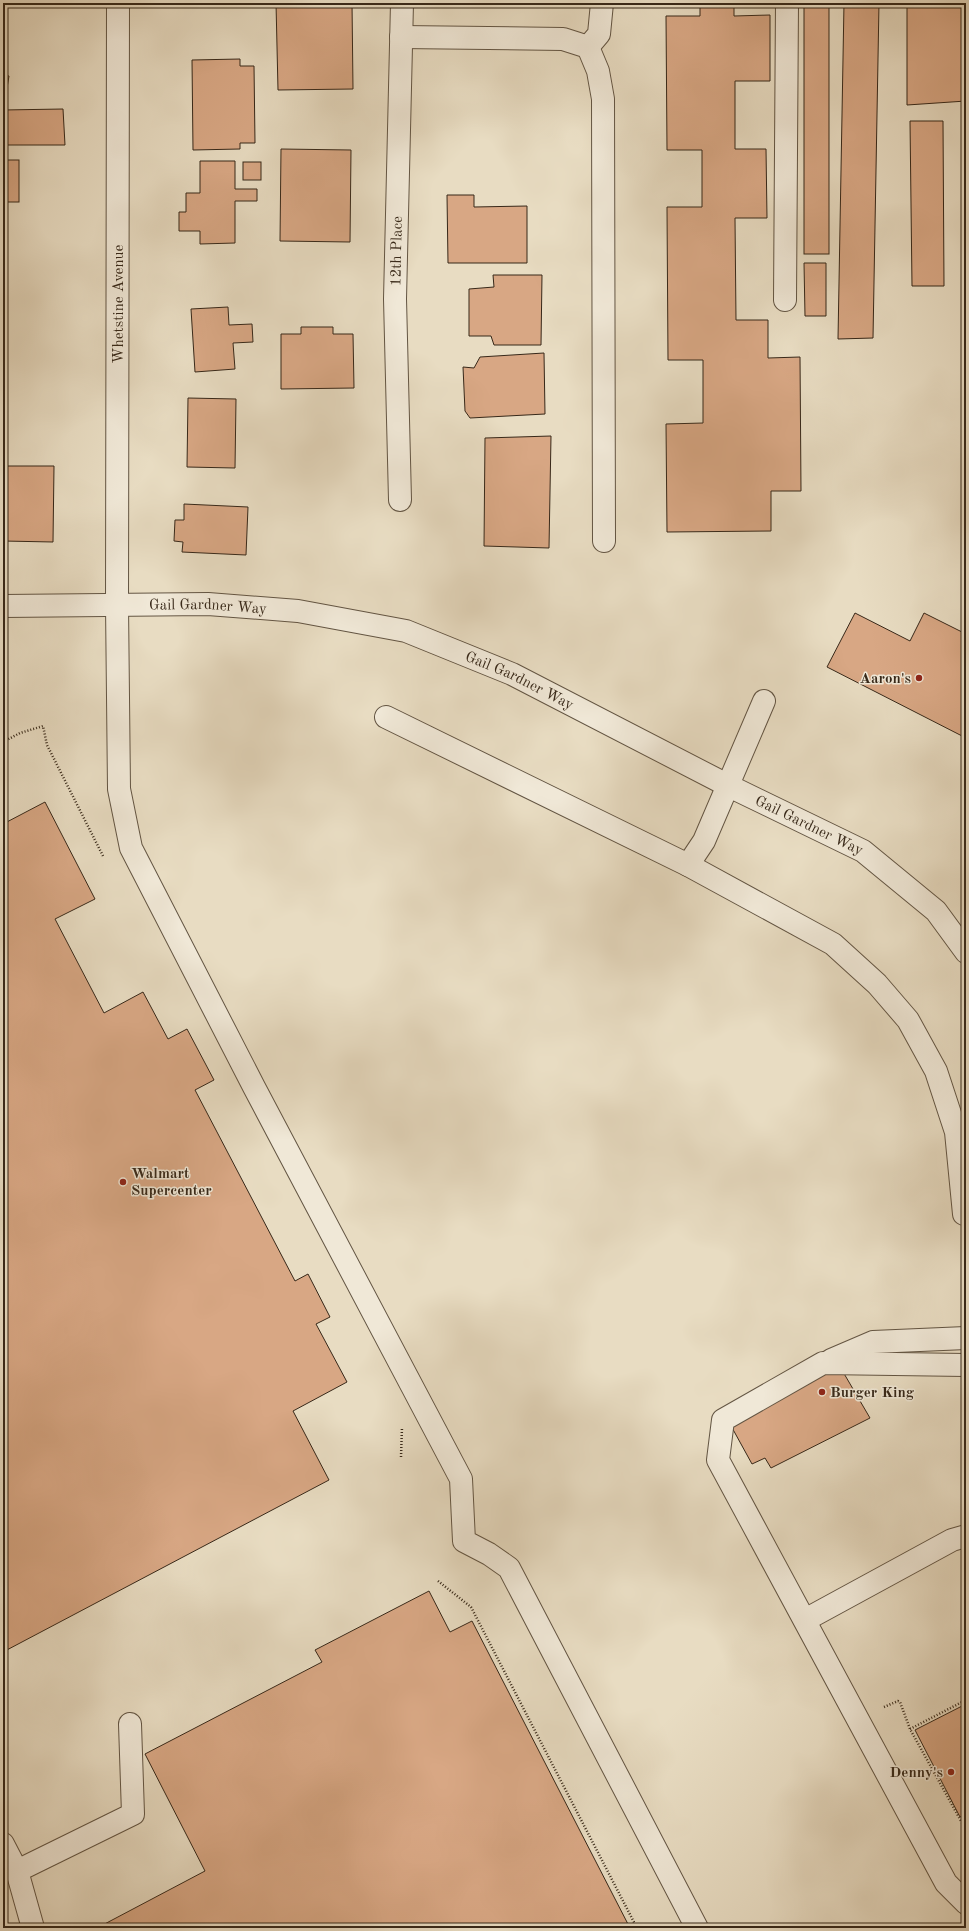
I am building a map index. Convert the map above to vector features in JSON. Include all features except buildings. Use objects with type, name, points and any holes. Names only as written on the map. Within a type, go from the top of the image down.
[{"type":"street","name":"Whetstine Avenue","points":[[118,3],[117,605],[119,789],[131,848],[254,1087],[461,1479],[464,1541],[489,1554],[509,1568],[697,1928]]},
{"type":"street","name":"12th Place","points":[[400,500],[395,299],[402,3]]},
{"type":"street","points":[[588,47],[598,34],[602,3]]},
{"type":"street","points":[[785,300],[787,3]]},
{"type":"street","points":[[401,37],[563,39],[588,47],[598,71],[603,99],[604,541]]},
{"type":"street","name":"Gail Gardner Way","points":[[3,606],[208,604],[298,610],[406,631],[512,674],[729,786],[863,851],[936,911],[966,952]]},
{"type":"street","points":[[688,865],[704,841],[729,786],[764,701]]},
{"type":"street","points":[[386,717],[688,865],[833,944],[878,984],[908,1020],[936,1071],[956,1132],[964,1214]]},
{"type":"street","points":[[966,1338],[873,1342],[823,1363],[723,1420],[718,1460],[946,1883],[966,1904]]},
{"type":"street","points":[[823,1363],[966,1365]]},
{"type":"street","points":[[805,1620],[952,1540],[966,1536]]},
{"type":"street","points":[[17,1871],[133,1814],[130,1724]]},
{"type":"street","points":[[3,1844],[17,1871],[33,1928]]},
{"type":"path","points":[[438,1581],[471,1607],[637,1928]]},
{"type":"path","points":[[910,1730],[966,1700]]},
{"type":"path","points":[[884,1707],[898,1701],[900,1702],[910,1730],[966,1830]]},
{"type":"place","name":"Aaron's","points":[[919,678]]},
{"type":"place","name":"Walmart Supercenter","points":[[123,1182]]},
{"type":"place","name":"Burger King","points":[[822,1392]]},
{"type":"place","name":"Denny's","points":[[951,1772]]}]
